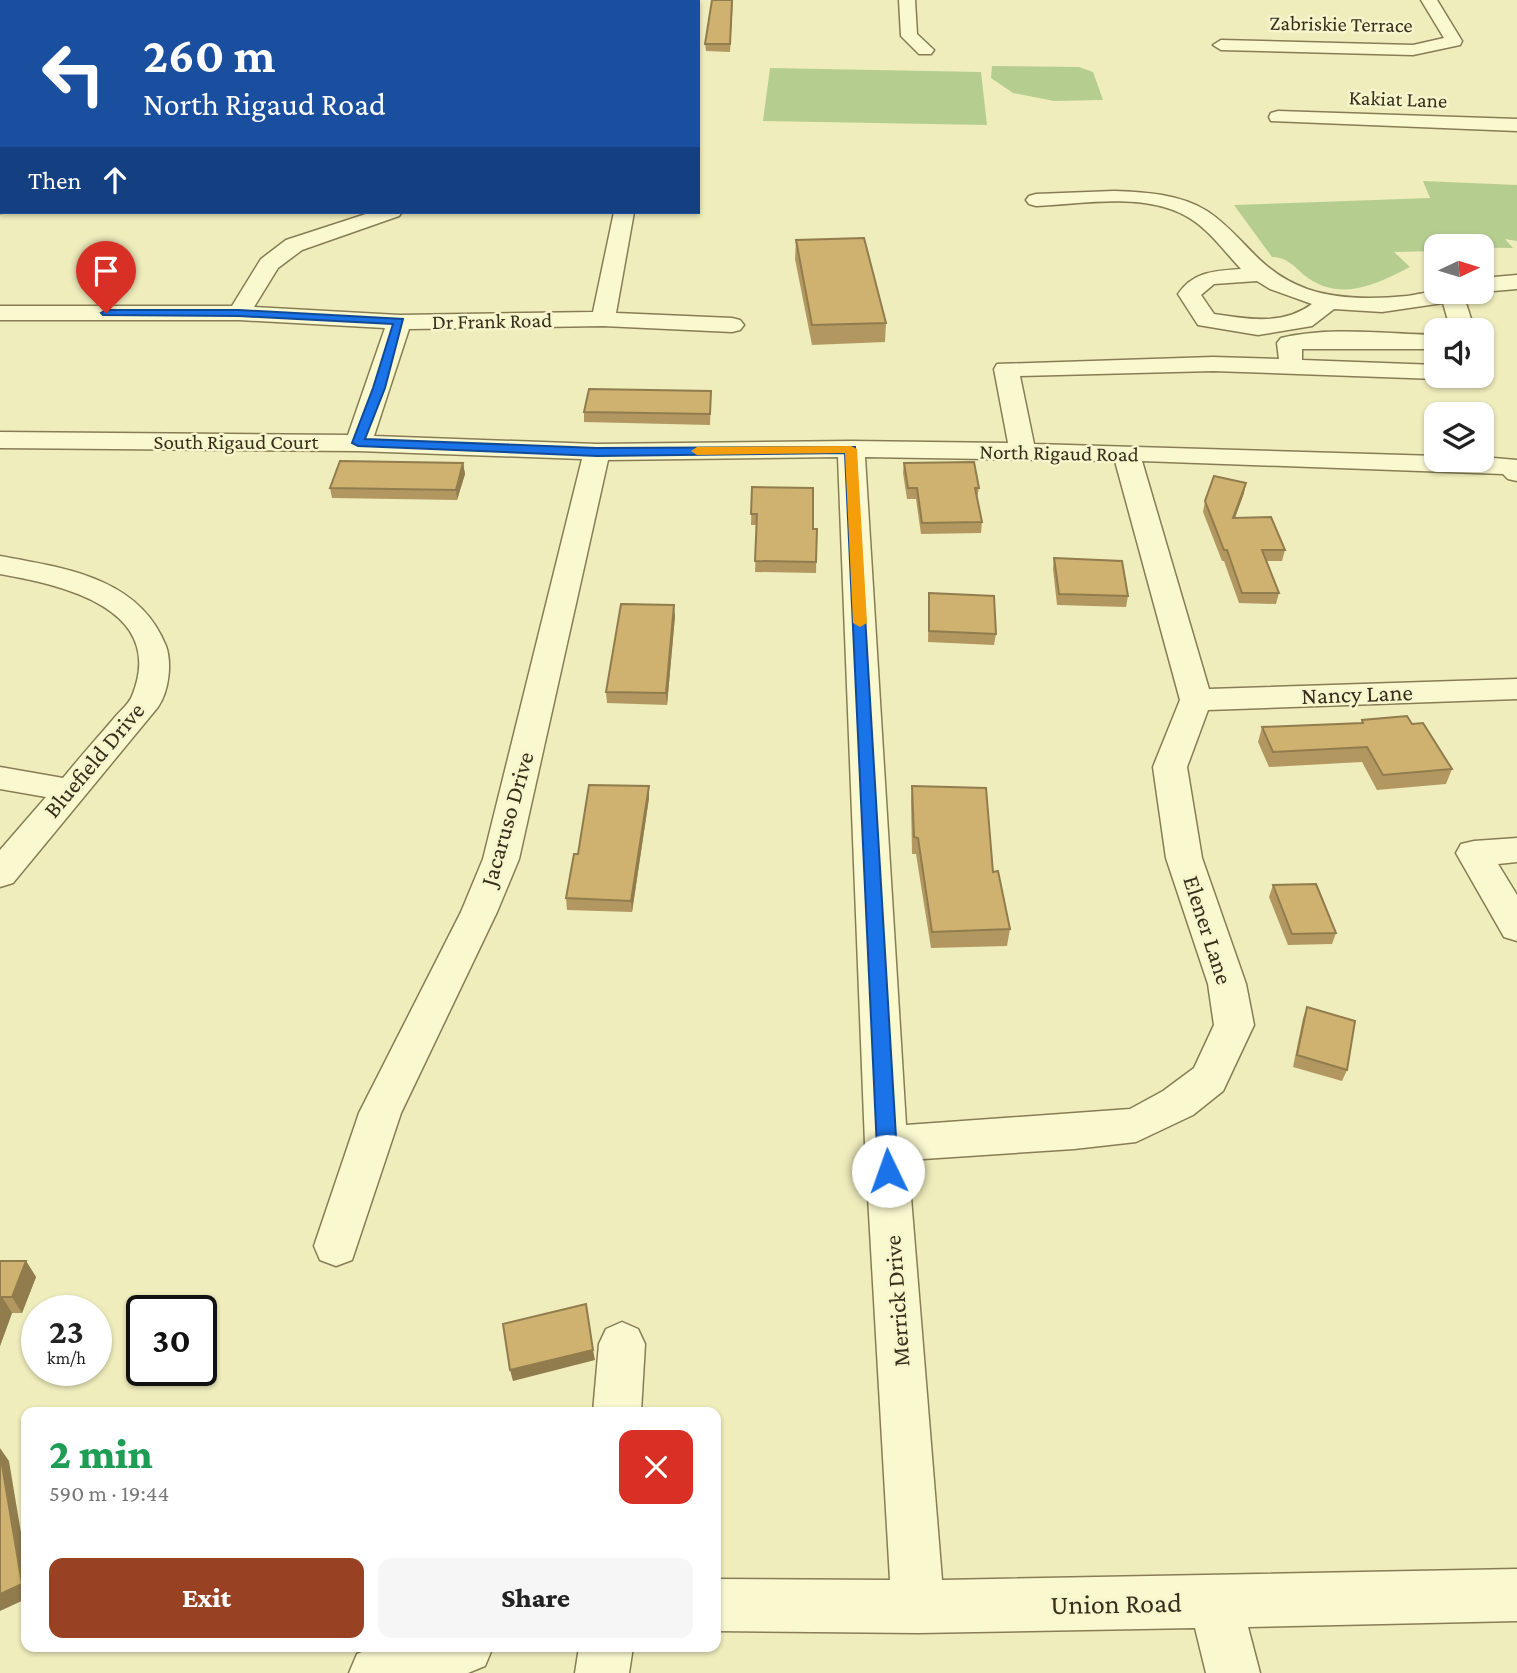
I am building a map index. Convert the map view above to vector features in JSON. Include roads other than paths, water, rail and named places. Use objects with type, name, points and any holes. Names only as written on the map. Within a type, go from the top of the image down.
[{"type":"street","points":[[907,0],[909,36],[925,50]]},
{"type":"street","name":"Zabriskie Terrace","points":[[1221,45],[1413,50],[1454,41],[1429,0]]},
{"type":"street","name":"Kakiat Lane","points":[[1278,117],[1517,125]]},
{"type":"street","points":[[1036,200],[1135,198],[1167,201],[1193,211],[1259,274],[1292,290],[1330,301],[1374,305],[1403,304],[1424,300]]},
{"type":"street","points":[[239,313],[269,264],[295,245],[386,214]]},
{"type":"street","points":[[603,319],[624,214]]},
{"type":"street","points":[[1259,274],[1208,278],[1189,294],[1206,320],[1258,328],[1304,321],[1330,301]]},
{"type":"street","points":[[1494,284],[1517,282]]},
{"type":"street","name":"Dr Frank Road","points":[[0,313],[239,313],[399,322],[603,319],[732,325]]},
{"type":"street","points":[[358,443],[379,388],[399,322]]},
{"type":"street","points":[[1293,367],[1289,343],[1318,340],[1424,342]]},
{"type":"street","points":[[1023,452],[1006,369],[1213,364],[1424,372]]},
{"type":"street","name":"South Rigaud Court","points":[[0,440],[358,443],[597,452]]},
{"type":"street","name":"North Rigaud Road","points":[[597,452],[851,449],[1126,453],[1510,466],[1517,473]]},
{"type":"street","name":"Merrick Drive","points":[[851,449],[886,1144],[918,1607]]},
{"type":"street","name":"Jacaruso Drive","points":[[336,1246],[380,1113],[479,912],[501,859],[597,452]]},
{"type":"street","points":[[1126,453],[1196,699]]},
{"type":"street","name":"Bluefield Drive","points":[[0,565],[58,576],[109,595],[143,626],[155,658],[147,699],[0,874]]},
{"type":"street","name":"Nancy Lane","points":[[1196,699],[1517,689]]},
{"type":"street","name":"Elener Lane","points":[[886,1144],[1074,1132],[1136,1125],[1178,1103],[1209,1079],[1234,1025],[1232,1004],[1184,858],[1170,767],[1196,699]]},
{"type":"street","points":[[0,778],[68,790]]},
{"type":"street","points":[[1515,919],[1474,853],[1517,850]]},
{"type":"street","points":[[617,1407],[622,1344]]},
{"type":"street","name":"Union Road","points":[[721,1605],[918,1607],[1517,1595]]},
{"type":"street","points":[[1215,1601],[1233,1673]]},
{"type":"street","points":[[376,1673],[449,1652]]},
{"type":"street","points":[[602,1673],[605,1652]]}]
